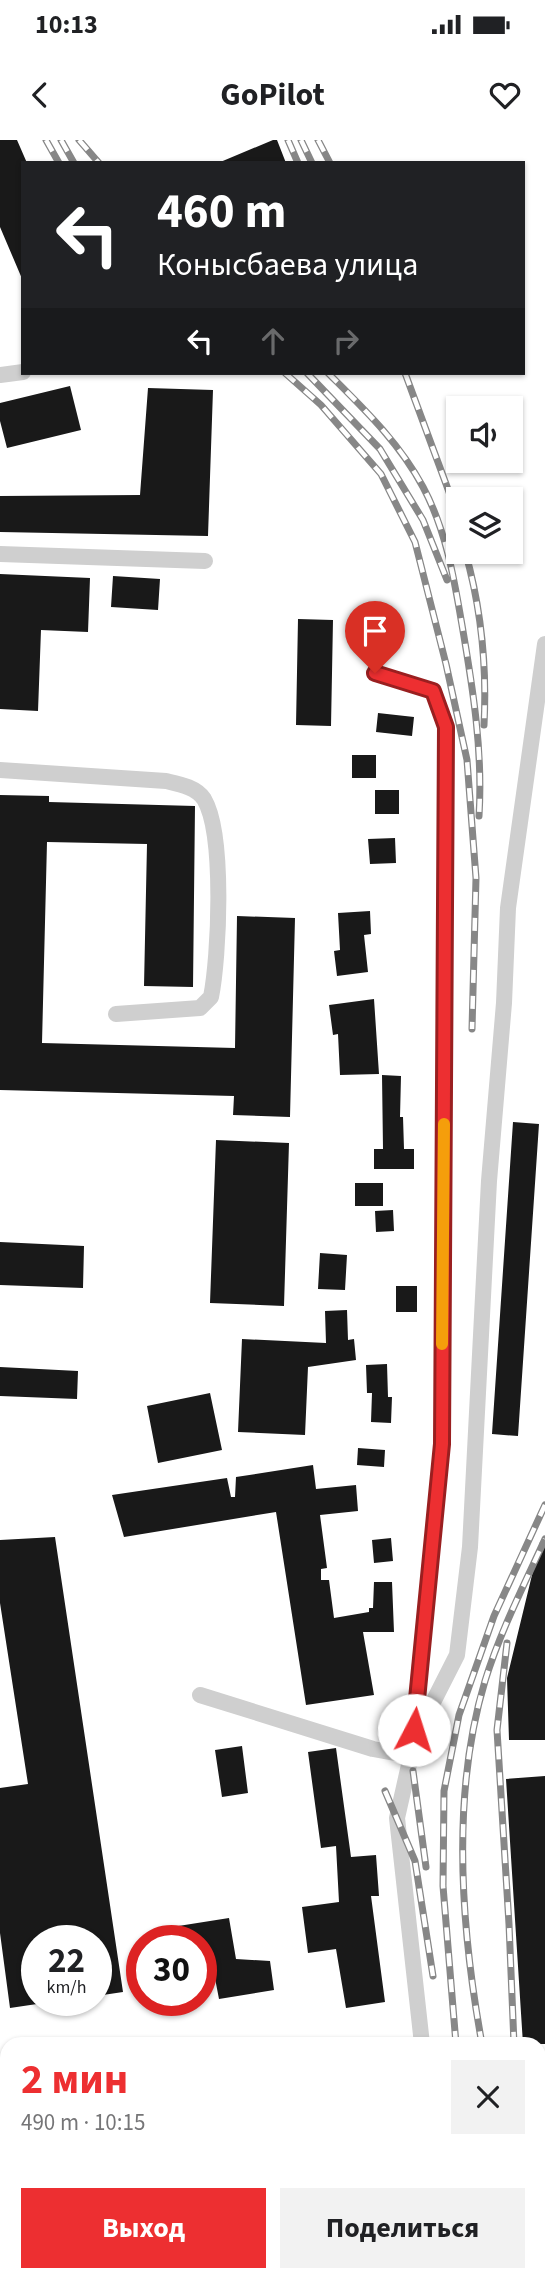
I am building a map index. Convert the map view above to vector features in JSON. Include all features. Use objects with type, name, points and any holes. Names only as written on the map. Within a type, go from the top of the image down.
[{"type":"street","points":[[0,375],[21,372]]},
{"type":"street","points":[[0,554],[205,561]]},
{"type":"street","points":[[411,1756],[428,1712],[457,1655],[461,1628],[470,1547],[489,1181],[509,908],[545,644]]},
{"type":"street","points":[[375,673],[433,691],[446,727],[442,1444],[411,1756],[397,1818],[421,2037]]},
{"type":"street","points":[[0,770],[166,781],[188,787],[203,797],[211,818],[218,880],[211,997],[200,1008],[116,1014]]},
{"type":"street","points":[[200,1695],[373,1749],[411,1756]]},
{"type":"building","points":[[0,140],[17,140],[26,161],[21,161],[21,276],[0,227]]},
{"type":"building","points":[[277,140],[285,161],[223,161]]},
{"type":"building","points":[[70,386],[81,430],[7,448],[0,421],[0,403]]},
{"type":"building","points":[[148,388],[213,390],[208,536],[0,532],[0,496],[140,495]]},
{"type":"building","points":[[0,574],[90,578],[88,632],[41,630],[38,711],[0,709]]},
{"type":"building","points":[[113,576],[160,579],[158,610],[111,607]]},
{"type":"building","points":[[298,619],[333,620],[331,726],[296,725]]},
{"type":"building","points":[[378,713],[414,717],[412,736],[376,732]]},
{"type":"building","points":[[352,755],[376,755],[376,778],[352,778]]},
{"type":"building","points":[[375,790],[399,790],[399,814],[375,814]]},
{"type":"building","points":[[0,795],[49,796],[49,802],[195,806],[193,987],[144,986],[147,844],[47,842],[42,1043],[235,1048],[237,916],[295,918],[290,1117],[233,1115],[234,1096],[0,1090]]},
{"type":"building","points":[[395,838],[396,863],[370,864],[368,839]]},
{"type":"building","points":[[370,911],[371,934],[364,935],[368,972],[337,976],[334,951],[340,950],[338,913]]},
{"type":"building","points":[[374,999],[379,1074],[340,1075],[338,1034],[333,1035],[329,1005]]},
{"type":"building","points":[[382,1075],[401,1076],[400,1117],[403,1117],[404,1149],[414,1149],[414,1169],[374,1169],[374,1149],[383,1149]]},
{"type":"building","points":[[513,1122],[539,1124],[518,1436],[492,1434]]},
{"type":"building","points":[[216,1140],[289,1143],[284,1306],[210,1303]]},
{"type":"building","points":[[355,1183],[383,1183],[383,1206],[355,1206]]},
{"type":"building","points":[[393,1210],[394,1231],[376,1232],[375,1211]]},
{"type":"building","points":[[0,1242],[84,1246],[83,1288],[0,1285]]},
{"type":"building","points":[[320,1253],[347,1255],[345,1290],[318,1289]]},
{"type":"building","points":[[396,1286],[417,1286],[417,1312],[396,1312]]},
{"type":"building","points":[[347,1310],[348,1340],[354,1339],[356,1360],[308,1367],[305,1435],[238,1432],[242,1339],[326,1343],[325,1311]]},
{"type":"building","points":[[387,1364],[388,1397],[392,1397],[391,1423],[371,1422],[372,1393],[367,1393],[366,1365]]},
{"type":"building","points":[[0,1367],[78,1371],[77,1399],[0,1396]]},
{"type":"building","points":[[210,1393],[222,1450],[158,1463],[147,1406]]},
{"type":"building","points":[[358,1448],[385,1450],[384,1467],[357,1465]]},
{"type":"building","points":[[313,1465],[316,1489],[356,1485],[358,1511],[320,1515],[327,1568],[321,1569],[321,1580],[329,1580],[334,1618],[369,1612],[369,1608],[373,1608],[374,1582],[392,1582],[394,1632],[363,1632],[374,1695],[306,1705],[276,1512],[124,1537],[112,1495],[227,1478],[231,1497],[235,1497],[236,1477]]},
{"type":"building","points":[[55,1537],[123,1992],[112,1994],[112,1925],[21,1925],[21,2006],[10,2008],[0,1933],[0,1788],[28,1784],[0,1603],[0,1540]]},
{"type":"building","points":[[391,1538],[393,1561],[374,1563],[372,1540]]},
{"type":"building","points":[[540,1542],[545,1543],[545,1740],[509,1740],[507,1678]]},
{"type":"building","points":[[242,1746],[248,1793],[222,1797],[215,1750]]},
{"type":"building","points":[[336,1748],[351,1857],[376,1855],[379,1896],[371,1896],[385,2002],[346,2008],[336,1949],[308,1953],[302,1907],[339,1902],[336,1846],[321,1848],[308,1752]]},
{"type":"building","points":[[545,1776],[545,2037],[523,2037],[506,1779]]},
{"type":"building","points":[[229,1918],[236,1959],[270,1961],[274,1990],[219,1999],[217,1925],[185,1925]]},
{"type":"railway","points":[[46,140],[58,161]]},
{"type":"railway","points":[[61,140],[73,161]]},
{"type":"railway","points":[[79,140],[97,161]]},
{"type":"railway","points":[[288,140],[297,161]]},
{"type":"railway","points":[[301,140],[311,161]]},
{"type":"railway","points":[[318,140],[329,161]]},
{"type":"railway","points":[[287,375],[321,405],[381,474],[415,542],[467,760],[476,878],[472,1029]]},
{"type":"railway","points":[[309,375],[380,449],[423,520],[447,580]]},
{"type":"railway","points":[[330,375],[380,426],[403,455],[423,487],[438,520],[456,590],[473,697],[480,768],[479,816]]},
{"type":"railway","points":[[406,375],[447,487]]},
{"type":"railway","points":[[468,564],[482,637],[484,725]]},
{"type":"railway","points":[[455,2037],[443,1886],[444,1791],[459,1715],[494,1616],[545,1505]]},
{"type":"railway","points":[[481,2037],[465,1908],[463,1862],[467,1769],[474,1724],[491,1663],[545,1539]]},
{"type":"railway","points":[[507,1643],[497,1730],[514,2037]]},
{"type":"railway","points":[[413,1771],[426,1867]]},
{"type":"railway","points":[[385,1791],[415,1861],[433,1976]]},
{"type":"slow traffic","points":[[442,1344],[444,1124]]},
{"type":"route","points":[[375,673],[433,691],[446,727],[442,1444],[414,1730]]}]
